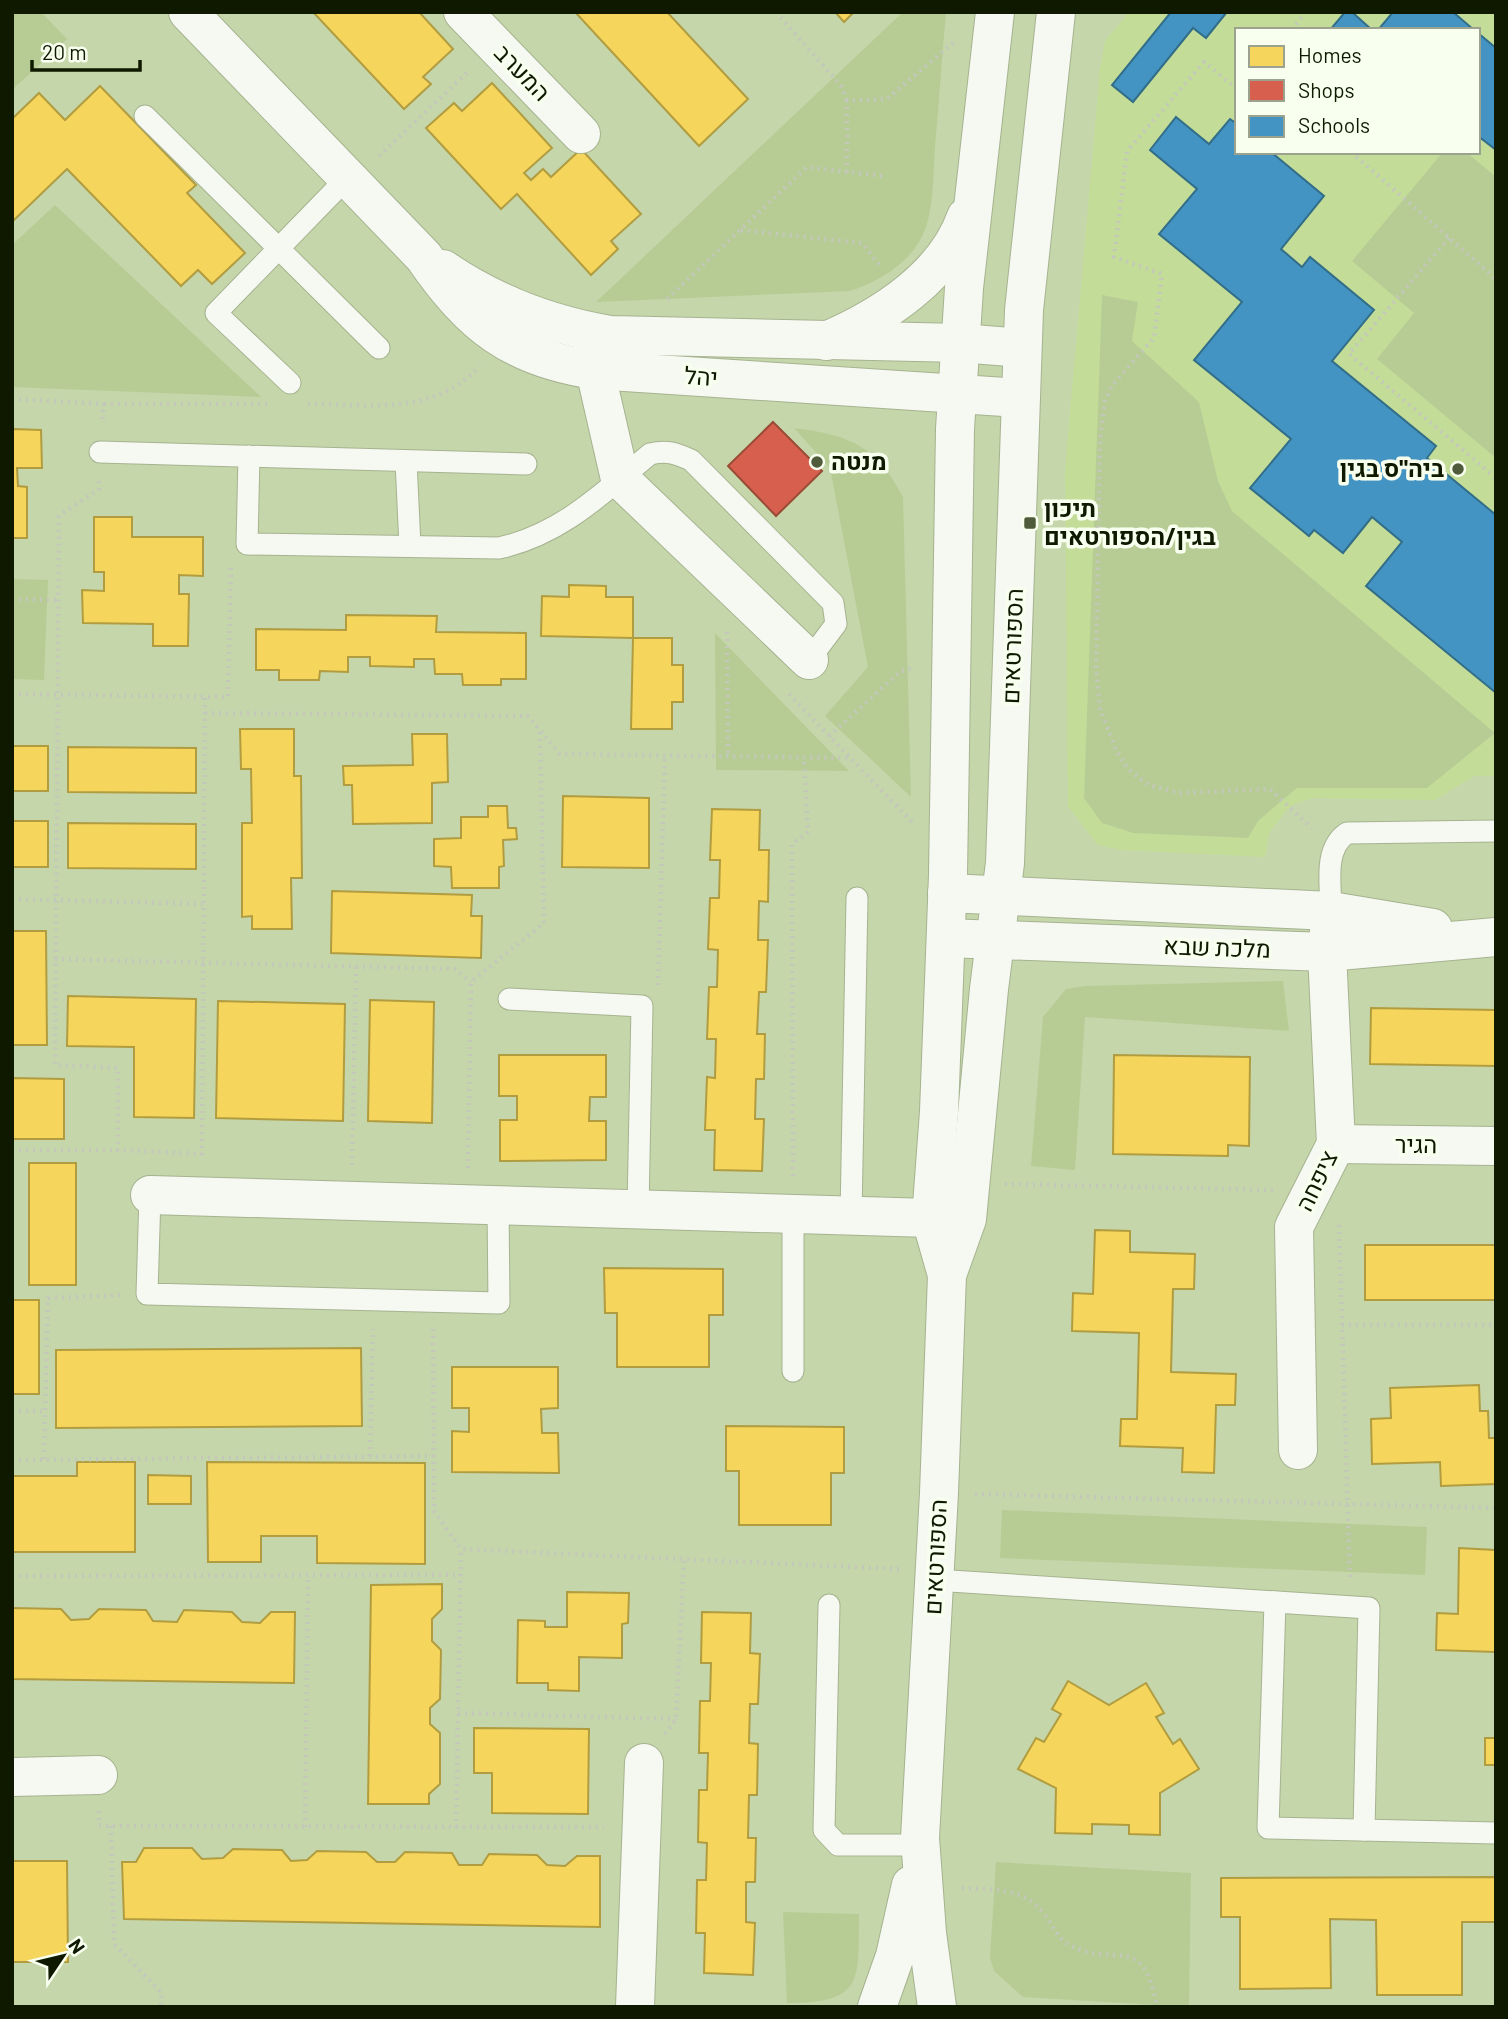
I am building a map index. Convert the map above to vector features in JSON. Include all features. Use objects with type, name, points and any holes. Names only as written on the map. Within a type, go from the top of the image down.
[{"type":"street","name":"יהל","points":[[188,12],[424,257],[455,300],[492,334],[539,358],[595,370],[1020,398]]},
{"type":"street","name":"המערב","points":[[463,12],[581,134]]},
{"type":"street","name":"הספורטאים","points":[[956,1207],[939,1112],[946,938],[958,394],[974,195],[995,12]]},
{"type":"street","name":"הספורטאים","points":[[877,2007],[901,1934],[920,1842],[940,1493],[947,1275],[1002,896],[1008,821],[1022,348],[1030,232],[1056,12]]},
{"type":"street","points":[[826,341],[864,322],[923,279],[954,244],[974,195]]},
{"type":"street","name":"יהל","points":[[424,257],[500,302],[554,323],[610,334],[960,343],[1022,348]]},
{"type":"street","points":[[610,334],[595,370],[620,479],[809,660]]},
{"type":"street","name":"מלכת שבא","points":[[947,893],[1331,911],[1492,937]]},
{"type":"street","name":"ציפחה","points":[[1298,1450],[1294,1227],[1325,1202],[1336,1144],[1327,952],[1331,911]]},
{"type":"street","name":"מלכת שבא","points":[[946,938],[1327,952],[1492,937]]},
{"type":"street","name":"הגיר","points":[[1336,1144],[1496,1146]]},
{"type":"street","points":[[150,1195],[851,1215],[956,1207]]},
{"type":"street","points":[[635,2007],[643,1763]]},
{"type":"street","points":[[12,1777],[98,1775]]},
{"type":"street","name":"הספורטאים","points":[[920,1842],[937,2007]]},
{"type":"lane","points":[[145,116],[379,348]]},
{"type":"lane","points":[[290,383],[216,313],[349,180]]},
{"type":"lane","points":[[249,456],[247,544],[499,548],[523,542],[561,524],[650,454],[667,450],[691,460],[833,603],[836,624],[809,660]]},
{"type":"lane","points":[[100,452],[526,464]]},
{"type":"lane","points":[[406,461],[410,547]]},
{"type":"lane","points":[[1331,911],[1334,847],[1341,837],[1354,831],[1496,831]]},
{"type":"lane","points":[[851,1215],[857,898]]},
{"type":"lane","points":[[509,999],[642,1006],[638,1209]]},
{"type":"lane","points":[[150,1195],[147,1294],[499,1303],[483,1205]]},
{"type":"lane","points":[[793,1214],[793,1371]]},
{"type":"lane","points":[[935,1575],[1370,1608],[1364,1830]]},
{"type":"lane","points":[[1275,1602],[1268,1828],[1496,1833]]},
{"type":"lane","points":[[829,1605],[824,1830],[838,1845],[920,1842]]},
{"type":"path","points":[[776,12],[842,87],[847,101],[847,172]]},
{"type":"path","points":[[1294,28],[1306,12]]},
{"type":"path","points":[[847,101],[887,99],[959,38]]},
{"type":"path","points":[[349,180],[496,46]]},
{"type":"path","points":[[1235,87],[1204,62],[1127,151],[1114,257],[1162,274],[1154,338],[1113,384],[1105,401],[1100,439],[1096,642],[1100,708],[1117,752],[1129,770],[1149,785],[1179,793],[1270,789],[1334,847]]},
{"type":"path","points":[[1353,154],[1496,279]]},
{"type":"path","points":[[610,334],[740,230],[807,167],[883,176]]},
{"type":"path","points":[[740,230],[862,243],[904,295]]},
{"type":"path","points":[[1449,238],[1349,355],[1496,478]]},
{"type":"path","points":[[12,399],[104,404],[99,489],[59,516],[55,1065],[118,1068],[118,1150]]},
{"type":"path","points":[[12,694],[228,697],[229,567],[247,544]]},
{"type":"path","points":[[12,599],[57,600]]},
{"type":"path","points":[[726,628],[728,756]]},
{"type":"path","points":[[829,736],[901,671],[951,661]]},
{"type":"path","points":[[202,1197],[205,697]]},
{"type":"path","points":[[205,713],[528,716],[560,754],[851,758]]},
{"type":"path","points":[[471,982],[544,923],[540,731]]},
{"type":"path","points":[[642,1006],[661,982],[665,756]]},
{"type":"path","points":[[793,1214],[792,844],[808,832],[804,758]]},
{"type":"path","points":[[12,899],[204,904]]},
{"type":"path","points":[[55,958],[455,969],[471,982],[483,1205]]},
{"type":"path","points":[[352,1201],[356,966]]},
{"type":"path","points":[[12,1150],[118,1150],[202,1154]]},
{"type":"path","points":[[956,1207],[1325,1202],[1342,1325],[1351,1606]]},
{"type":"path","points":[[44,1460],[48,1297],[147,1294]]},
{"type":"path","points":[[370,1456],[373,1300]]},
{"type":"path","points":[[433,1301],[434,1511],[461,1549],[456,1828]]},
{"type":"path","points":[[1342,1325],[1496,1325]]},
{"type":"path","points":[[12,1410],[45,1411]]},
{"type":"path","points":[[12,1460],[433,1455]]},
{"type":"path","points":[[940,1493],[1496,1508]]},
{"type":"path","points":[[461,1549],[684,1559],[935,1575]]},
{"type":"path","points":[[643,1763],[676,1719],[684,1559]]},
{"type":"path","points":[[12,1576],[461,1575]]},
{"type":"path","points":[[305,1827],[308,1576]]},
{"type":"path","points":[[458,1713],[676,1719]]},
{"type":"path","points":[[98,1775],[99,1825],[456,1828],[641,1826]]},
{"type":"path","points":[[111,1826],[114,1944],[161,1992],[161,2007]]},
{"type":"path","points":[[924,1885],[1025,1895],[1039,1906],[1066,1944],[1090,1952],[1121,1954],[1140,1961],[1153,1984],[1157,2007]]},
{"type":"shaded area","points":[[12,12],[41,12],[67,39],[12,90]]},
{"type":"shaded area","points":[[903,12],[946,12],[930,208],[921,239],[896,268],[850,291],[596,302]]},
{"type":"shaded area","points":[[1129,12],[1496,12],[1496,776],[1474,776],[1435,800],[1312,798],[1290,806],[1269,833],[1265,857],[1122,850],[1098,845],[1068,806],[1065,470],[1100,70],[1105,41]]},
{"type":"shaded area","points":[[1441,154],[1468,154],[1496,177],[1496,458],[1377,359],[1414,313],[1352,261]]},
{"type":"shaded area","points":[[55,205],[261,397],[12,387],[12,245]]},
{"type":"shaded area","points":[[1102,295],[1138,302],[1132,341],[1199,402],[1218,481],[1232,511],[1495,733],[1427,788],[1297,788],[1258,821],[1248,838],[1133,833],[1102,823],[1084,798]]},
{"type":"shaded area","points":[[794,428],[830,434],[859,446],[882,465],[903,497],[911,797],[825,716],[868,667],[830,468]]},
{"type":"shaded area","points":[[12,579],[48,580],[44,680],[12,679]]},
{"type":"shaded area","points":[[715,633],[849,771],[716,770]]},
{"type":"shaded area","points":[[1283,981],[1289,1031],[1085,1017],[1075,1170],[1031,1166],[1043,1017],[1066,989],[1084,986]]},
{"type":"shaded area","points":[[1002,1510],[1427,1527],[1425,1575],[1000,1558]]},
{"type":"shaded area","points":[[996,1862],[1191,1873],[1189,2007],[1023,1997],[994,1971],[990,1958]]},
{"type":"shaded area","points":[[783,1912],[859,1914],[856,1971],[852,1983],[844,1992],[812,2002],[787,2003]]},
{"type":"building: Homes","points":[[313,12],[419,12],[453,49],[423,77],[431,84],[404,109]]},
{"type":"building: Homes","points":[[575,12],[667,12],[748,99],[699,146]]},
{"type":"building: Homes","points":[[835,12],[854,12],[844,22]]},
{"type":"building: Homes","points":[[492,83],[552,148],[524,173],[531,180],[543,169],[551,177],[581,149],[641,214],[611,241],[618,249],[591,275],[517,194],[501,209],[426,128],[454,103],[462,111]]},
{"type":"building: Homes","points":[[100,86],[196,185],[187,193],[245,253],[212,284],[198,270],[181,286],[67,169],[12,222],[12,119],[39,93],[65,120]]},
{"type":"building: Homes","points":[[12,429],[41,430],[42,468],[17,468],[18,486],[27,487],[27,538],[12,538]]},
{"type":"building: Homes","points":[[94,517],[132,517],[132,537],[203,537],[203,576],[179,575],[179,594],[189,594],[188,646],[153,646],[153,624],[83,623],[82,590],[104,591],[104,572],[94,572]]},
{"type":"building: Homes","points":[[569,585],[606,586],[606,597],[633,597],[633,638],[541,636],[542,596],[569,597]]},
{"type":"building: Homes","points":[[346,615],[437,616],[436,632],[526,633],[526,679],[501,679],[501,685],[463,685],[462,674],[435,674],[434,659],[414,659],[414,667],[370,666],[370,657],[348,657],[348,672],[320,671],[319,680],[279,680],[279,670],[256,670],[256,629],[346,630]]},
{"type":"building: Homes","points":[[633,638],[672,638],[672,665],[683,665],[683,702],[672,702],[672,729],[631,729]]},
{"type":"building: Homes","points":[[240,729],[294,729],[294,776],[301,776],[302,878],[291,878],[292,929],[252,929],[252,916],[242,917],[242,823],[252,823],[251,769],[241,769]]},
{"type":"building: Homes","points":[[412,734],[447,734],[448,782],[432,783],[432,823],[353,824],[352,785],[344,785],[343,766],[413,765]]},
{"type":"building: Homes","points":[[12,746],[48,746],[48,791],[12,791]]},
{"type":"building: Homes","points":[[68,747],[196,748],[196,793],[68,792]]},
{"type":"building: Homes","points":[[563,796],[649,798],[649,868],[562,867]]},
{"type":"building: Homes","points":[[488,806],[507,806],[508,828],[516,828],[517,839],[503,840],[504,866],[499,867],[499,888],[452,888],[451,867],[434,866],[434,839],[461,838],[461,817],[488,817]]},
{"type":"building: Homes","points":[[712,809],[760,810],[759,850],[769,850],[768,902],[759,901],[758,940],[768,940],[766,992],[759,992],[757,1034],[765,1034],[764,1079],[756,1079],[755,1119],[764,1119],[762,1171],[714,1170],[715,1130],[705,1130],[707,1077],[715,1078],[716,1039],[707,1039],[709,987],[717,987],[718,950],[708,949],[710,898],[719,898],[720,860],[710,860]]},
{"type":"building: Homes","points":[[12,821],[48,821],[48,867],[12,867]]},
{"type":"building: Homes","points":[[68,823],[196,824],[196,869],[68,868]]},
{"type":"building: Homes","points":[[332,891],[472,895],[471,916],[482,916],[481,958],[331,953]]},
{"type":"building: Homes","points":[[12,931],[46,931],[47,1045],[12,1045]]},
{"type":"building: Homes","points":[[68,996],[196,999],[194,1118],[134,1117],[134,1047],[67,1046]]},
{"type":"building: Homes","points":[[370,1000],[434,1002],[432,1123],[368,1121]]},
{"type":"building: Homes","points":[[218,1001],[345,1004],[343,1121],[216,1118]]},
{"type":"building: Homes","points":[[1371,1008],[1496,1010],[1496,1066],[1370,1064]]},
{"type":"building: Homes","points":[[499,1055],[606,1055],[606,1097],[590,1097],[589,1121],[606,1121],[606,1160],[500,1161],[500,1120],[517,1120],[517,1096],[499,1096]]},
{"type":"building: Homes","points":[[1114,1055],[1250,1057],[1249,1146],[1228,1145],[1228,1156],[1113,1154]]},
{"type":"building: Homes","points":[[12,1078],[64,1079],[64,1139],[12,1139]]},
{"type":"building: Homes","points":[[29,1163],[76,1163],[76,1285],[29,1285]]},
{"type":"building: Homes","points":[[1095,1230],[1130,1231],[1130,1252],[1195,1254],[1194,1289],[1173,1289],[1171,1372],[1236,1374],[1235,1405],[1216,1405],[1214,1473],[1182,1472],[1183,1448],[1120,1446],[1121,1419],[1137,1419],[1139,1333],[1072,1331],[1073,1293],[1093,1294]]},
{"type":"building: Homes","points":[[1365,1245],[1496,1245],[1496,1300],[1365,1300]]},
{"type":"building: Homes","points":[[604,1268],[723,1269],[723,1315],[709,1315],[709,1367],[617,1367],[617,1313],[605,1313]]},
{"type":"building: Homes","points":[[12,1300],[39,1300],[39,1394],[12,1394]]},
{"type":"building: Homes","points":[[361,1348],[362,1426],[56,1428],[56,1350]]},
{"type":"building: Homes","points":[[452,1367],[558,1367],[558,1408],[541,1409],[542,1433],[558,1433],[559,1473],[452,1472],[452,1431],[469,1432],[469,1408],[452,1408]]},
{"type":"building: Homes","points":[[1479,1385],[1480,1411],[1488,1411],[1489,1438],[1496,1438],[1496,1484],[1441,1486],[1440,1462],[1372,1464],[1371,1419],[1391,1418],[1390,1388]]},
{"type":"building: Homes","points":[[726,1426],[844,1427],[844,1473],[831,1473],[831,1525],[739,1525],[739,1471],[726,1471]]},
{"type":"building: Homes","points":[[77,1462],[135,1462],[135,1552],[12,1552],[12,1476],[77,1476]]},
{"type":"building: Homes","points":[[207,1462],[425,1463],[425,1564],[317,1563],[317,1536],[261,1536],[261,1562],[208,1562]]},
{"type":"building: Homes","points":[[148,1475],[191,1476],[191,1504],[148,1504]]},
{"type":"building: Homes","points":[[1459,1548],[1495,1550],[1496,1652],[1436,1650],[1437,1613],[1458,1614]]},
{"type":"building: Homes","points":[[442,1584],[442,1609],[432,1619],[432,1641],[441,1650],[440,1699],[430,1708],[430,1724],[440,1733],[440,1784],[429,1794],[429,1804],[368,1804],[371,1585]]},
{"type":"building: Homes","points":[[567,1592],[629,1593],[628,1623],[622,1624],[622,1658],[579,1657],[579,1691],[548,1690],[548,1683],[517,1683],[518,1620],[545,1621],[545,1627],[567,1627]]},
{"type":"building: Homes","points":[[12,1608],[61,1609],[71,1620],[89,1619],[99,1609],[146,1610],[153,1621],[177,1622],[184,1610],[232,1612],[242,1622],[260,1623],[271,1612],[295,1612],[294,1683],[12,1679]]},
{"type":"building: Homes","points":[[702,1612],[751,1613],[750,1653],[760,1654],[758,1704],[750,1704],[749,1743],[758,1744],[757,1795],[749,1795],[748,1838],[756,1838],[755,1882],[746,1882],[746,1922],[755,1923],[753,1975],[704,1973],[705,1933],[696,1933],[697,1880],[706,1880],[707,1843],[698,1842],[699,1790],[707,1790],[708,1753],[699,1753],[700,1701],[710,1701],[711,1663],[701,1663]]},
{"type":"building: Homes","points":[[1068,1681],[1109,1705],[1146,1683],[1164,1713],[1156,1717],[1173,1744],[1180,1739],[1199,1769],[1160,1793],[1160,1835],[1129,1834],[1129,1825],[1092,1824],[1092,1834],[1055,1833],[1056,1788],[1018,1769],[1036,1738],[1044,1742],[1061,1714],[1052,1709]]},
{"type":"building: Homes","points":[[474,1728],[589,1729],[588,1814],[492,1813],[492,1773],[474,1773]]},
{"type":"building: Homes","points":[[1485,1738],[1496,1738],[1496,1765],[1485,1765]]},
{"type":"building: Homes","points":[[144,1848],[192,1848],[202,1859],[223,1858],[233,1849],[282,1850],[291,1861],[307,1860],[317,1851],[366,1852],[377,1862],[395,1862],[405,1852],[452,1853],[459,1865],[482,1865],[489,1854],[537,1855],[547,1865],[565,1866],[577,1856],[600,1856],[600,1927],[124,1919],[122,1862],[136,1862]]},
{"type":"building: Homes","points":[[12,1861],[67,1861],[68,1962],[12,1962]]},
{"type":"building: Homes","points":[[1496,1877],[1496,1922],[1462,1922],[1462,1995],[1377,1995],[1376,1920],[1330,1919],[1331,1988],[1240,1989],[1240,1917],[1221,1917],[1221,1878]]},
{"type":"building: Shops","points":[[773,422],[822,471],[776,516],[728,466]]},
{"type":"building: Schools","points":[[1171,12],[1227,12],[1206,38],[1193,28],[1133,102],[1112,85]]},
{"type":"building: Schools","points":[[1345,12],[1352,12],[1370,28],[1332,28]]},
{"type":"building: Schools","points":[[1393,12],[1453,12],[1472,28],[1380,28]]},
{"type":"building: Schools","points":[[1480,35],[1496,48],[1496,150],[1480,138]]},
{"type":"building: Schools","points":[[1176,117],[1209,144],[1230,119],[1235,123],[1235,154],[1273,154],[1324,196],[1281,249],[1302,267],[1310,257],[1374,310],[1332,361],[1436,446],[1427,458],[1496,515],[1496,693],[1366,586],[1402,542],[1372,517],[1343,553],[1314,530],[1309,536],[1250,488],[1291,439],[1194,360],[1242,302],[1159,234],[1197,189],[1150,150]]},
{"type":"place","name":"מנטה","points":[[817,462]]},
{"type":"place","name":"ביה\"ס בגין","points":[[1458,469]]},
{"type":"place","name":"תיכון בגין/הספורטאים","points":[[1030,523]]}]
